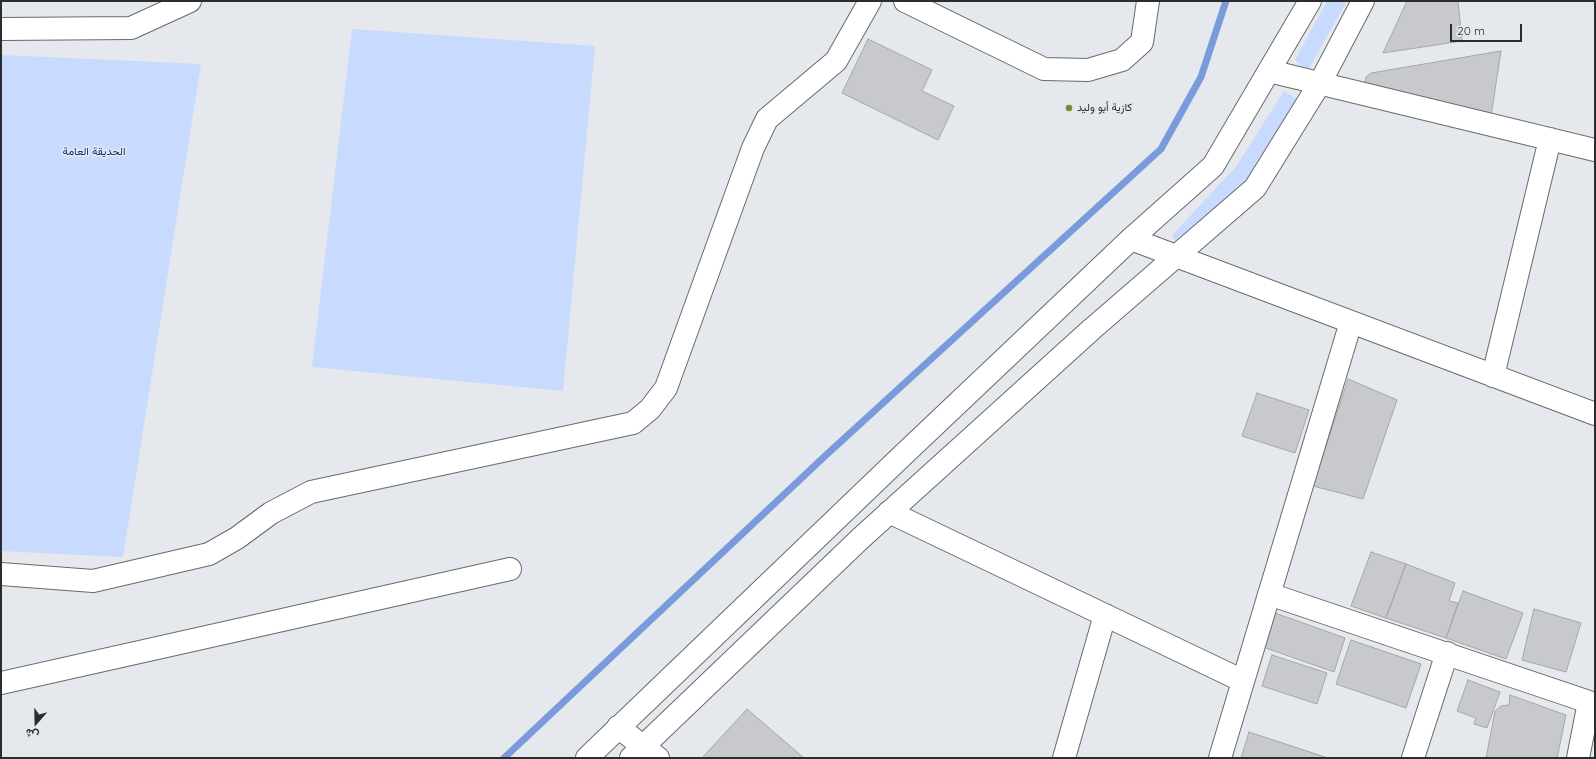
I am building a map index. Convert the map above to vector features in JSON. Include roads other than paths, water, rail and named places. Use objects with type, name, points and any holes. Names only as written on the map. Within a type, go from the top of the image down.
[{"type":"street","points":[[1,29],[131,28],[190,1]]},
{"type":"street","points":[[1,574],[93,581],[209,554],[237,538],[271,512],[312,492],[633,423],[650,409],[666,388],[753,148],[767,119],[836,61],[870,1]]},
{"type":"street","points":[[905,1],[1044,69],[1088,70],[1122,60],[1142,42],[1148,1]]},
{"type":"street","points":[[587,758],[1131,239],[1213,166],[1310,1]]},
{"type":"street","points":[[618,727],[644,754],[888,512],[1092,328],[1255,188],[1320,83],[1363,1]]},
{"type":"street","points":[[1269,71],[1595,150]]},
{"type":"street","points":[[1493,376],[1550,139]]},
{"type":"street","points":[[1131,239],[1595,414]]},
{"type":"street","points":[[1220,758],[1351,322]]},
{"type":"street","points":[[888,512],[1243,681]]},
{"type":"street","points":[[1,683],[510,569]]},
{"type":"street","points":[[1269,594],[1592,703],[1578,758]]},
{"type":"street","points":[[1064,758],[1105,616]]},
{"type":"street","points":[[1413,758],[1447,653]]},
{"type":"waterway","points":[[504,758],[825,456],[1161,149],[1201,77],[1226,1]]},
{"type":"place","name":"كازية أبو وليد","points":[[1069,108]]},
{"type":"park label","name":"الحديقة العامة","points":[[94,152]]}]
